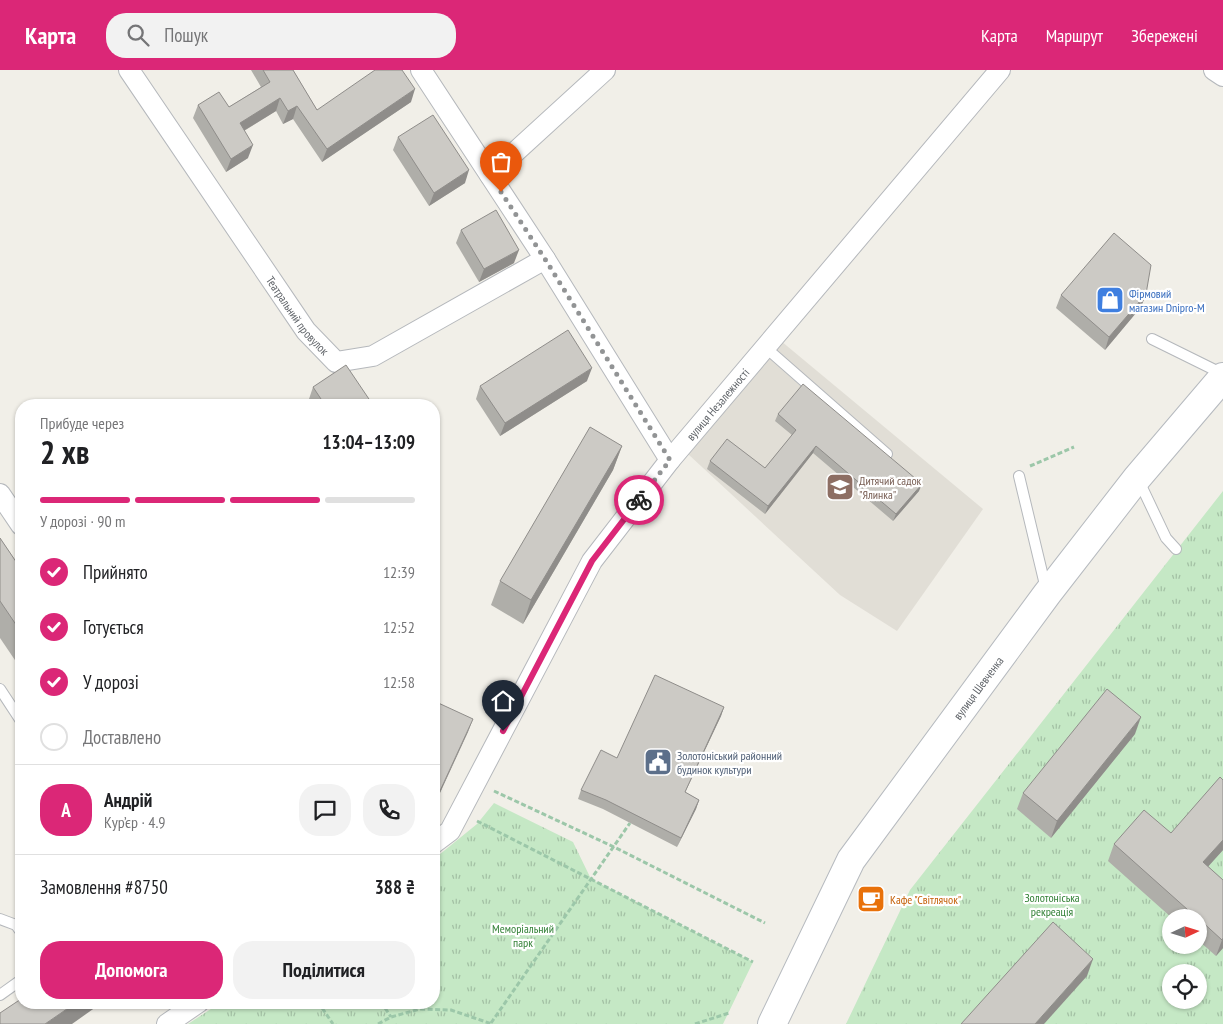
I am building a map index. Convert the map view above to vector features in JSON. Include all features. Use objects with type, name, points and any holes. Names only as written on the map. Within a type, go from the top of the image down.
[{"type":"main road","name":"вулиця Шевченка","points":[[772,1024],[851,860],[1047,594],[1137,478],[1223,376]]},
{"type":"street","name":"Театральний провулок","points":[[129,70],[306,331],[336,362],[373,356],[545,259]]},
{"type":"street","points":[[421,70],[545,259],[670,460]]},
{"type":"street","points":[[490,175],[605,70]]},
{"type":"street","name":"вулиця Незалежності","points":[[440,838],[450,831],[592,561],[670,460],[1000,70]]},
{"type":"street","points":[[1214,70],[1223,76]]},
{"type":"street","points":[[0,494],[15,516]]},
{"type":"street","points":[[167,1024],[189,1009]]},
{"type":"lane","points":[[1152,339],[1223,376]]},
{"type":"lane","points":[[765,348],[895,462]]},
{"type":"lane","points":[[1022,472],[1047,594]]},
{"type":"lane","points":[[1137,478],[1166,538],[1176,549]]},
{"type":"lane","points":[[0,689],[15,712]]},
{"type":"lane","points":[[0,919],[15,925]]},
{"type":"lane","points":[[0,995],[15,984]]},
{"type":"path","points":[[1022,472],[1074,447]]},
{"type":"path","points":[[476,783],[614,847],[765,923]]},
{"type":"path","points":[[475,820],[753,962]]},
{"type":"path","points":[[378,1024],[391,1017],[420,1010],[451,1010],[492,1023],[630,823]]},
{"type":"path","points":[[323,1009],[333,1024]]},
{"type":"path","points":[[386,1009],[391,1017]]},
{"type":"path","points":[[695,1024],[728,1012]]},
{"type":"shaded area","name":"Дитячий садок \"Ялинка\"","points":[[781,341],[983,509],[897,631],[840,595],[688,454]]},
{"type":"green space","name":"Золотоніська рекреація","points":[[1223,491],[1223,1024],[846,1024],[910,890]]},
{"type":"green space","name":"Меморіальний парк","points":[[494,803],[573,842],[591,879],[753,962],[723,1024],[188,1024],[211,1009],[440,1009],[440,854],[477,824]]},
{"type":"building","points":[[263,70],[293,70],[317,110],[375,70],[402,70],[415,89],[327,149],[297,106],[288,111],[280,98],[240,123],[253,145],[231,159],[198,105],[219,92],[229,107],[270,82]]},
{"type":"building","points":[[433,115],[469,170],[434,193],[398,137]]},
{"type":"building","points":[[496,210],[519,250],[484,269],[461,230]]},
{"type":"building","points":[[1114,233],[1151,265],[1146,294],[1109,337],[1061,295]]},
{"type":"building","points":[[568,330],[592,368],[505,423],[480,386]]},
{"type":"building","points":[[346,365],[369,399],[321,399],[313,387]]},
{"type":"building","points":[[803,384],[922,484],[896,514],[816,446],[768,506],[710,461],[727,439],[765,468],[796,430],[778,414]]},
{"type":"building","points":[[590,427],[622,446],[531,600],[500,581]]},
{"type":"building","points":[[0,538],[15,560],[15,623],[0,601]]},
{"type":"building","name":"Золотоніський районний будинок культури","points":[[655,675],[724,707],[685,792],[699,800],[681,838],[606,800],[581,790],[601,750],[617,758]]},
{"type":"building","points":[[1107,689],[1141,717],[1057,821],[1023,793]]},
{"type":"building","points":[[440,704],[473,719],[440,791]]},
{"type":"building","points":[[1220,777],[1223,780],[1223,840],[1203,862],[1223,880],[1222,940],[1208,927],[1208,909],[1187,909],[1114,844],[1144,810],[1171,833]]},
{"type":"building","points":[[1053,922],[1093,959],[1035,1024],[961,1024]]},
{"type":"building","points":[[15,1003],[15,1009],[67,1009],[45,1024],[0,1024],[0,1013]]},
{"type":"way so far","points":[[501,192],[670,460],[639,500]]},
{"type":"place","name":"Фірмовий магазин Dnipro-M","points":[[1110,300]]},
{"type":"place","name":"Дитячий садок \"Ялинка\"","points":[[840,487]]},
{"type":"place","name":"Золотоніський районний будинок культури","points":[[658,762]]},
{"type":"place","name":"Кафе \"Світлячок\"","points":[[871,899]]},
{"type":"route","points":[[503,731],[592,561],[639,500]]}]
